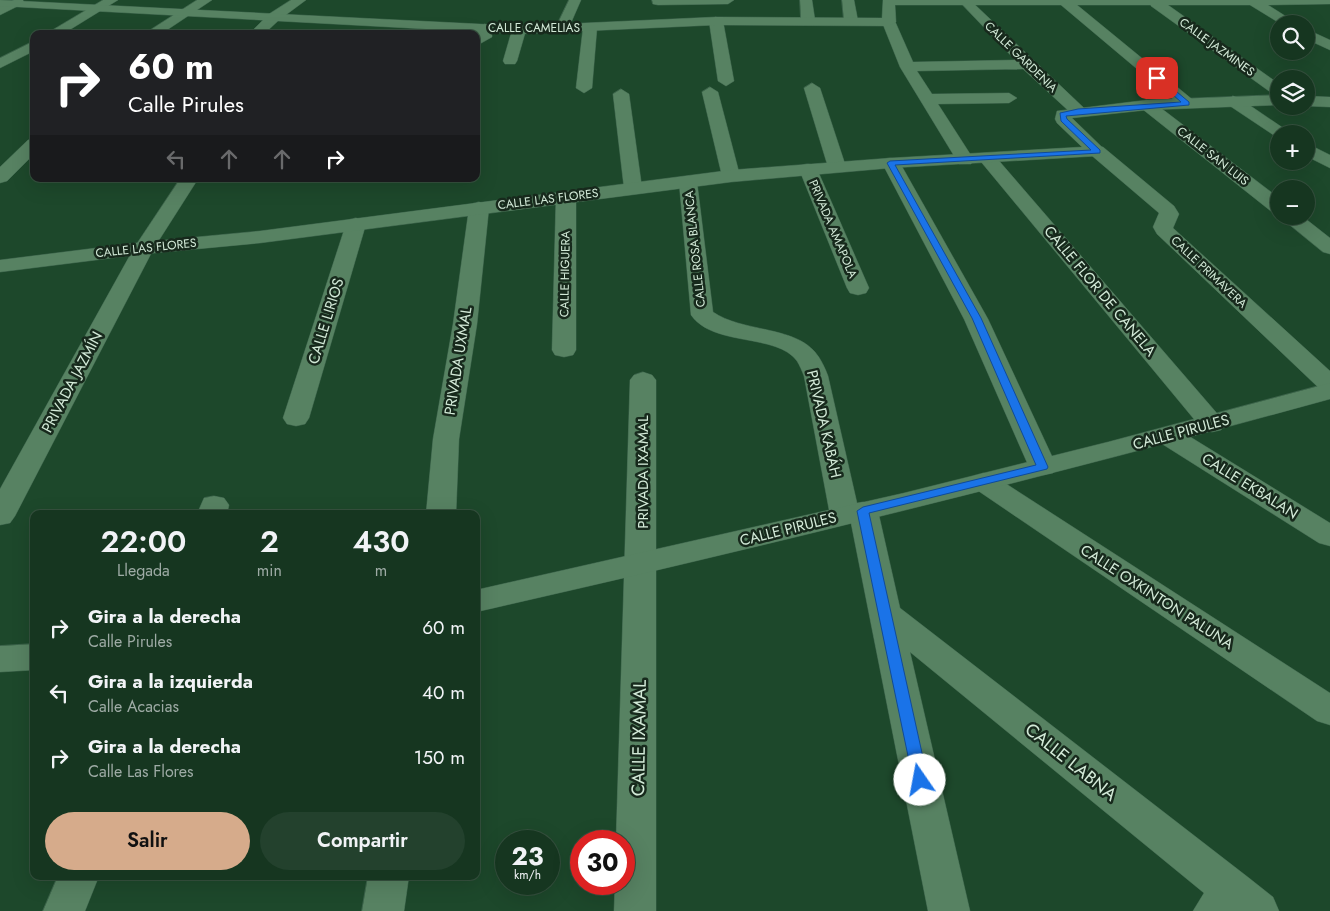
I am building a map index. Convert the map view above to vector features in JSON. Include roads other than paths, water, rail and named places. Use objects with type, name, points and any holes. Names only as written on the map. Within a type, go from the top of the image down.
[{"type":"street","points":[[60,30],[112,0]]},
{"type":"street","points":[[157,30],[206,0]]},
{"type":"street","points":[[260,30],[274,17],[300,0]]},
{"type":"street","points":[[562,29],[575,0]]},
{"type":"street","points":[[654,24],[658,0],[728,0]]},
{"type":"street","points":[[806,0],[808,20]]},
{"type":"street","points":[[848,0],[851,21]]},
{"type":"street","points":[[965,160],[907,67],[889,22],[888,0],[1156,3],[1179,1],[1330,0]]},
{"type":"street","name":"CALLE GARDENIA","points":[[964,1],[1027,64],[1078,111]]},
{"type":"street","points":[[1251,1],[1275,15]]},
{"type":"street","name":"CALLE CAMELIAS","points":[[0,2],[519,30],[716,21],[808,20],[889,22]]},
{"type":"street","points":[[1066,2],[1187,103]]},
{"type":"street","points":[[0,11],[18,3]]},
{"type":"street","name":"CALLE JAZMINES","points":[[1156,3],[1270,85]]},
{"type":"street","points":[[716,21],[726,81]]},
{"type":"street","points":[[480,39],[485,36],[485,28]]},
{"type":"street","points":[[584,88],[590,28]]},
{"type":"street","points":[[510,61],[519,30]]},
{"type":"street","points":[[1315,37],[1330,46]]},
{"type":"street","points":[[0,64],[30,47]]},
{"type":"street","points":[[907,67],[1027,64]]},
{"type":"street","points":[[812,88],[837,167]]},
{"type":"street","points":[[710,92],[731,176]]},
{"type":"street","points":[[621,94],[633,188]]},
{"type":"street","points":[[926,99],[1009,98]]},
{"type":"street","points":[[1078,111],[1148,105],[1270,100]]},
{"type":"street","points":[[1233,101],[1270,125]]},
{"type":"street","points":[[1315,101],[1330,102]]},
{"type":"street","name":"CALLE SAN LUIS","points":[[1148,105],[1270,201]]},
{"type":"street","name":"CALLE PRIMAVERA","points":[[1078,111],[1062,116],[1097,151],[1167,210],[1168,214],[1163,226],[1164,230],[1330,385]]},
{"type":"street","points":[[0,177],[30,148]]},
{"type":"street","name":"CALLE LAS FLORES","points":[[0,266],[144,248],[260,237],[731,176],[890,163],[988,159],[1097,151]]},
{"type":"street","points":[[1315,154],[1330,163]]},
{"type":"street","name":"CALLE FLOR DE CANELA","points":[[988,159],[1212,424]]},
{"type":"street","points":[[890,163],[976,318],[1042,467]]},
{"type":"street","name":"PRIVADA AMAPOLA","points":[[808,169],[858,288]]},
{"type":"street","name":"PRIVADA JAZMÍN","points":[[0,516],[144,248],[187,182]]},
{"type":"street","name":"CALLE ROSA BLANCA","points":[[688,182],[702,315]]},
{"type":"street","name":"CALLE HIGUERA","points":[[564,350],[566,197]]},
{"type":"street","name":"PRIVADA UXMAL","points":[[441,510],[446,440],[465,324],[479,208]]},
{"type":"street","name":"CALLE LIRIOS","points":[[296,418],[356,224]]},
{"type":"street","points":[[1301,225],[1330,248]]},
{"type":"street","name":"PRIVADA KABÁH","points":[[702,315],[719,325],[789,345],[807,356],[816,376],[884,613],[948,911]]},
{"type":"street","name":"PRIVADA IXAMAL","points":[[642,564],[643,380]]},
{"type":"street","name":"CALLE PIRULES","points":[[480,600],[642,564],[984,482],[1169,436],[1330,391]]},
{"type":"street","name":"CALLE EKBALAN","points":[[1169,436],[1330,536]]},
{"type":"street","name":"CALLE OXKINTON PALUNA","points":[[984,482],[1330,711]]},
{"type":"street","name":"CALLE IXAMAL","points":[[635,911],[642,564]]},
{"type":"street","name":"CALLE LABNA","points":[[884,613],[1235,904]]},
{"type":"street","points":[[0,659],[30,657]]},
{"type":"street","points":[[64,911],[76,880]]},
{"type":"street","points":[[383,911],[388,880]]}]
